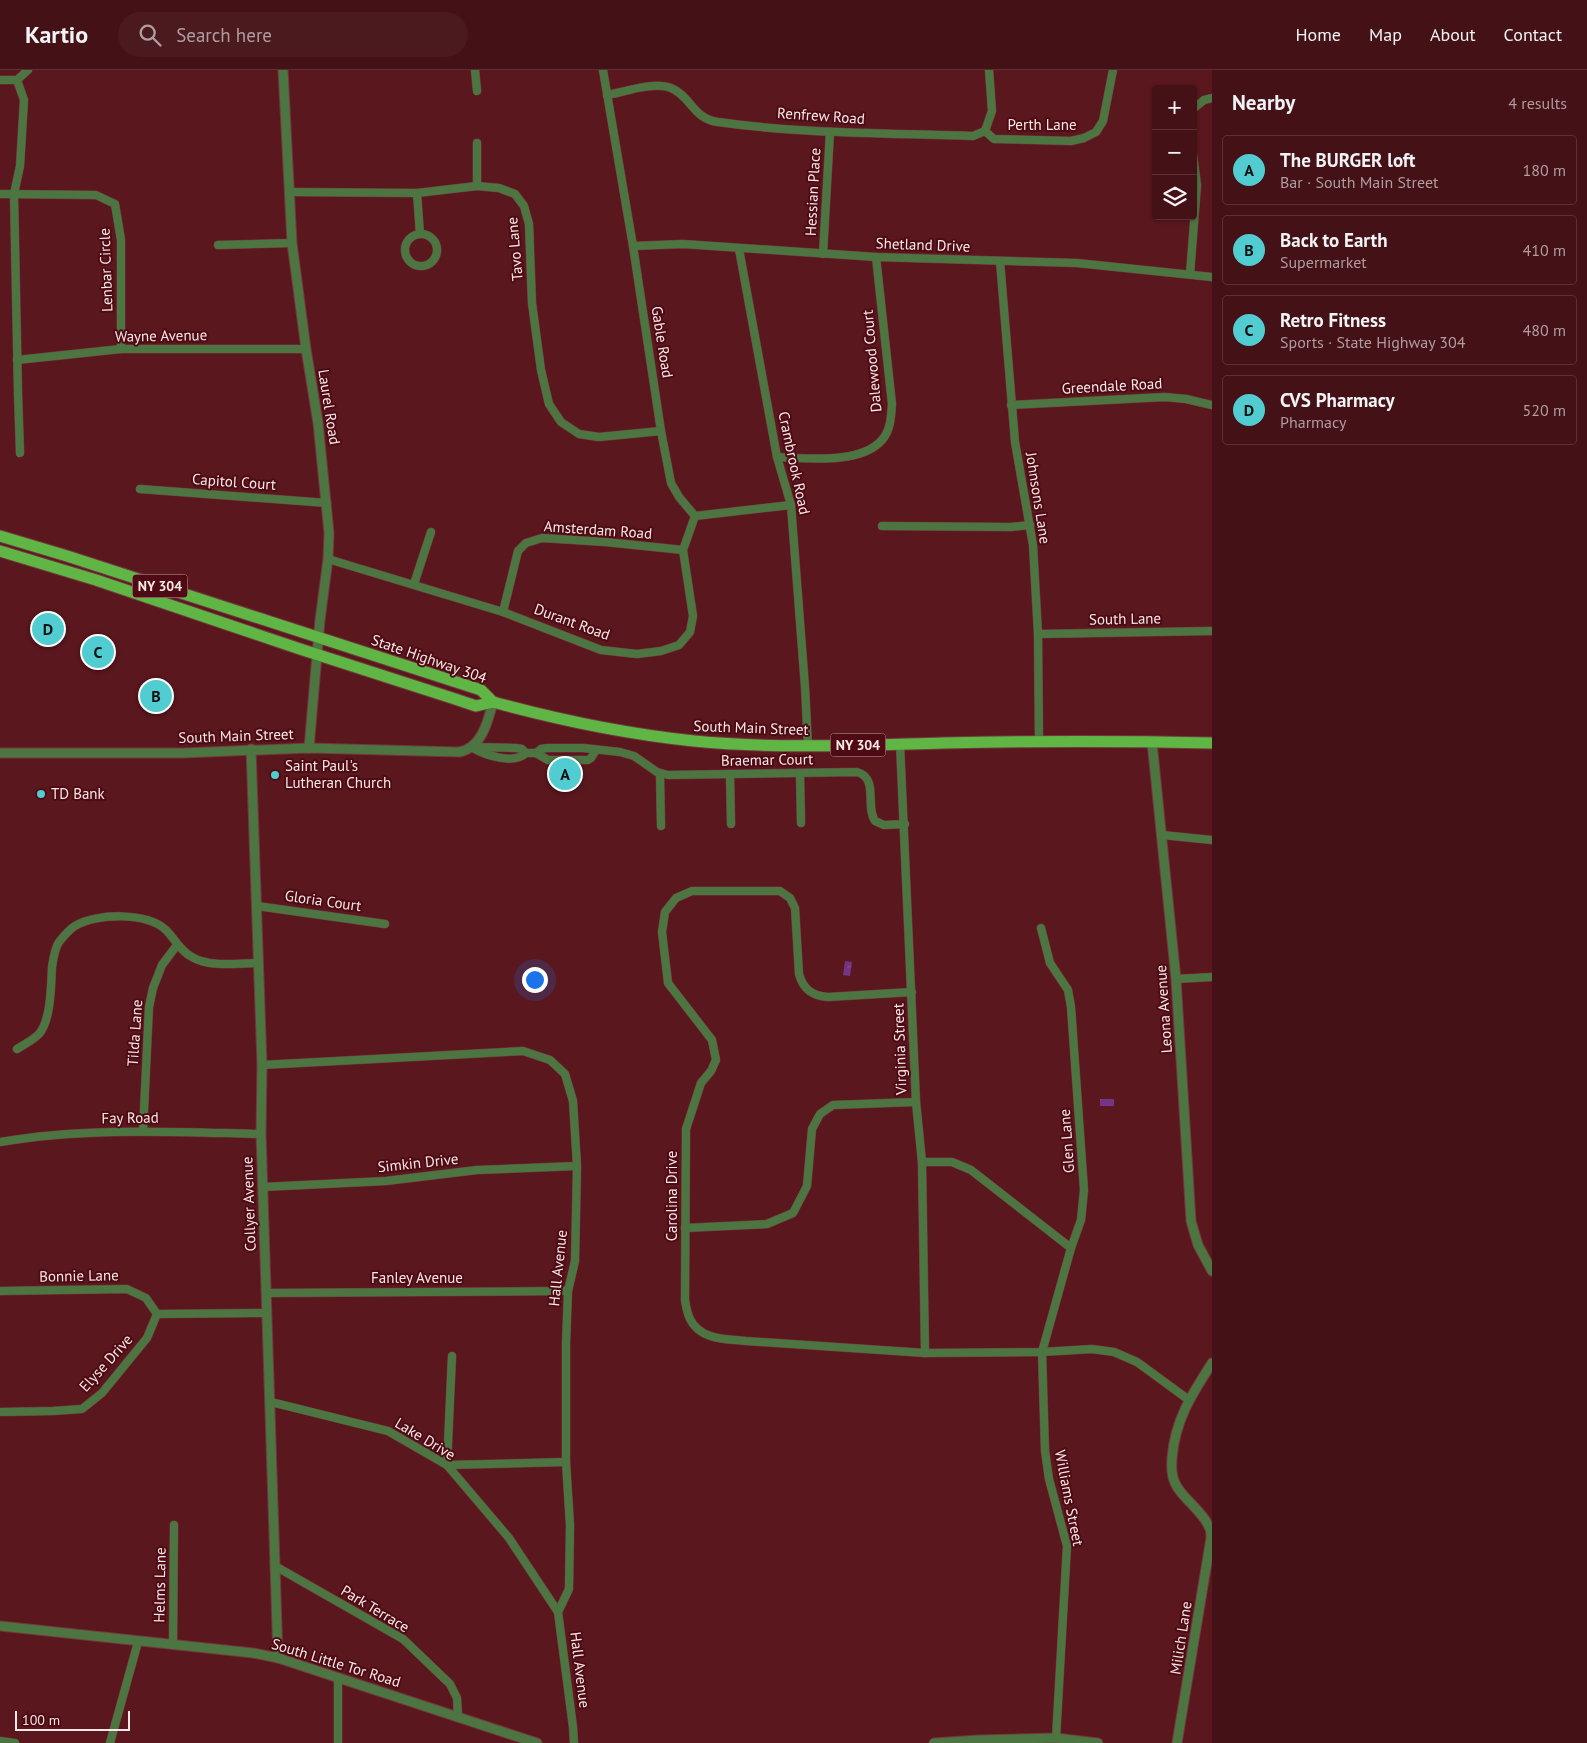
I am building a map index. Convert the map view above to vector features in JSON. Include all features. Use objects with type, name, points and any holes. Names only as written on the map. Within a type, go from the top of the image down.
[{"type":"main road","name":"State Highway 304","points":[[0,536],[481,690],[493,702]]},
{"type":"main road","name":"State Highway 304","points":[[0,551],[96,580],[317,655],[476,706],[493,702]]},
{"type":"main road","name":"South Main Street","points":[[493,702],[572,722],[653,736],[729,744],[808,746],[1039,741],[1212,743]]},
{"type":"street","points":[[0,80],[17,80],[28,70]]},
{"type":"street","name":"Laurel Road","points":[[283,70],[292,243],[318,423],[329,533],[328,559],[308,748]]},
{"type":"street","points":[[475,70],[476,91]]},
{"type":"street","name":"Gable Road","points":[[603,70],[672,483],[679,497],[695,516]]},
{"type":"street","points":[[985,131],[992,111],[989,70]]},
{"type":"street","name":"Perth Lane","points":[[985,131],[994,139],[1071,140],[1084,138],[1096,132],[1103,121],[1113,70]]},
{"type":"street","points":[[17,80],[24,100],[20,166],[14,194],[20,452]]},
{"type":"street","name":"Renfrew Road","points":[[607,95],[652,86],[669,87],[682,94],[698,114],[716,122],[830,132],[973,136],[985,131]]},
{"type":"street","points":[[1197,106],[1204,100],[1212,98]]},
{"type":"street","name":"Hessian Place","points":[[823,254],[830,132]]},
{"type":"street","points":[[477,143],[477,186]]},
{"type":"street","points":[[1190,274],[1195,175]]},
{"type":"street","name":"Tavo Lane","points":[[290,192],[416,193],[477,186],[499,188],[515,194],[524,206],[529,224],[532,303],[540,370],[549,404],[561,422],[578,434],[599,437],[662,430]]},
{"type":"street","points":[[416,193],[420,234]]},
{"type":"street","points":[[0,194],[14,194]]},
{"type":"street","name":"Lenbar Circle","points":[[14,194],[96,195],[115,204],[121,240],[121,348]]},
{"type":"street","points":[[420,234],[430,237],[434,241],[436,249],[433,259],[422,266],[411,263],[405,250],[409,239],[420,234]]},
{"type":"street","points":[[218,245],[292,243]]},
{"type":"street","name":"Shetland Drive","points":[[633,246],[683,244],[876,258],[1077,263],[1212,277]]},
{"type":"street","name":"Crambrook Road","points":[[739,249],[777,457],[791,505],[808,746]]},
{"type":"street","name":"Dalewood Court","points":[[777,457],[828,460],[858,454],[868,451],[882,440],[890,424],[892,404],[876,258]]},
{"type":"street","name":"Johnsons Lane","points":[[1000,260],[1015,442],[1030,525],[1038,634],[1039,741]]},
{"type":"street","name":"Wayne Avenue","points":[[17,360],[121,348],[306,349]]},
{"type":"street","name":"Greendale Road","points":[[1012,405],[1165,397],[1186,398],[1212,405]]},
{"type":"street","name":"Capitol Court","points":[[140,489],[326,503]]},
{"type":"street","points":[[695,516],[791,505]]},
{"type":"street","name":"Durant Road","points":[[328,559],[503,612],[601,650],[637,654],[661,651],[678,645],[690,632],[693,616],[683,550],[695,516]]},
{"type":"street","points":[[882,526],[1011,527],[1030,525]]},
{"type":"street","points":[[414,584],[432,532]]},
{"type":"street","name":"Amsterdam Road","points":[[503,612],[518,551],[526,543],[542,538],[683,550]]},
{"type":"street","name":"South Lane","points":[[1038,634],[1212,631]]},
{"type":"street","points":[[493,702],[483,731],[471,747],[485,755],[495,757],[519,757],[526,753],[536,753],[541,749],[547,748],[583,748],[630,754],[660,774],[661,826]]},
{"type":"street","name":"Leona Avenue","points":[[1152,742],[1176,979],[1191,1220],[1198,1245],[1212,1271]]},
{"type":"street","name":"Virginia Street","points":[[900,744],[916,1102],[922,1162],[925,1352]]},
{"type":"street","name":"South Main Street","points":[[0,753],[184,753],[308,748],[459,752],[471,747]]},
{"type":"street","name":"Collyer Avenue","points":[[251,749],[262,1065],[261,1134],[266,1312],[271,1402],[278,1658]]},
{"type":"street","points":[[536,753],[542,758],[551,761],[584,761],[591,758],[596,750]]},
{"type":"street","name":"Braemar Court","points":[[660,774],[672,776],[854,772],[863,774],[869,782],[870,811],[875,821],[884,825],[904,824]]},
{"type":"street","points":[[800,773],[801,823]]},
{"type":"street","points":[[730,774],[731,824]]},
{"type":"street","points":[[1162,835],[1212,840]]},
{"type":"street","name":"Carolina Drive","points":[[912,992],[828,997],[818,996],[809,992],[803,984],[800,974],[796,908],[784,892],[771,890],[692,891],[676,898],[665,912],[662,932],[668,983],[712,1040],[716,1060],[711,1071],[701,1083],[686,1129],[685,1300],[690,1320],[703,1334],[746,1341],[925,1352],[1042,1352],[1092,1349],[1114,1352],[1137,1362],[1189,1400]]},
{"type":"street","name":"Gloria Court","points":[[257,906],[385,924]]},
{"type":"street","points":[[17,1049],[30,1042],[40,1032],[46,1018],[53,962],[58,943],[75,926],[100,918],[125,916],[148,920],[166,929],[177,945],[193,958],[212,964],[259,963]]},
{"type":"street","name":"Glen Lane","points":[[1041,928],[1050,963],[1068,990],[1084,1190],[1081,1220],[1071,1248],[1042,1352]]},
{"type":"street","name":"Tilda Lane","points":[[143,1131],[149,1007],[153,988],[162,965],[177,945]]},
{"type":"street","points":[[1176,979],[1212,977]]},
{"type":"street","name":"Hall Avenue","points":[[262,1065],[523,1051],[550,1060],[565,1074],[573,1101],[577,1166],[575,1261],[568,1291],[566,1344],[566,1462],[570,1525],[569,1589],[558,1612],[574,1743]]},
{"type":"street","points":[[686,1228],[767,1224],[793,1213],[807,1186],[812,1128],[820,1114],[833,1105],[916,1102]]},
{"type":"street","name":"Fay Road","points":[[0,1142],[38,1136],[143,1131],[261,1134]]},
{"type":"street","points":[[922,1162],[952,1162],[971,1170],[1071,1248]]},
{"type":"street","name":"Simkin Drive","points":[[263,1187],[386,1181],[477,1170],[577,1166]]},
{"type":"street","name":"Bonnie Lane","points":[[0,1291],[127,1289],[146,1298],[157,1314]]},
{"type":"street","name":"Fanley Avenue","points":[[266,1293],[568,1291]]},
{"type":"street","points":[[157,1314],[266,1312]]},
{"type":"street","name":"Elyse Drive","points":[[0,1412],[82,1409],[102,1392],[148,1338],[157,1314]]},
{"type":"street","name":"Williams Street","points":[[1042,1352],[1045,1451],[1049,1479],[1067,1546],[1056,1738]]},
{"type":"street","points":[[452,1356],[447,1465],[566,1462]]},
{"type":"street","points":[[1211,1538],[1210,1527],[1177,1487],[1171,1473],[1173,1446],[1179,1422],[1189,1400],[1212,1363]]},
{"type":"street","name":"Lake Drive","points":[[271,1402],[388,1431],[447,1465],[510,1538],[558,1612]]},
{"type":"street","name":"Helms Lane","points":[[173,1645],[174,1525]]},
{"type":"street","name":"Milich Lane","points":[[1177,1743],[1211,1538]]},
{"type":"street","name":"Park Terrace","points":[[275,1566],[403,1640],[450,1684],[458,1698],[458,1716]]},
{"type":"street","name":"South Little Tor Road","points":[[0,1626],[252,1653],[278,1658],[537,1743]]},
{"type":"street","points":[[110,1743],[138,1642]]},
{"type":"street","points":[[338,1677],[338,1743]]},
{"type":"street","points":[[934,1743],[1056,1738],[1098,1743]]},
{"type":"street","points":[[0,1741],[15,1743]]},
{"type":"water","points":[[845,961],[852,962],[850,976],[843,975]]},
{"type":"water","points":[[1100,1099],[1114,1099],[1114,1106],[1100,1106]]},
{"type":"place","name":"CVS Pharmacy","points":[[48,629]]},
{"type":"place","name":"Retro Fitness","points":[[98,652]]},
{"type":"place","name":"Back to Earth","points":[[156,696]]},
{"type":"place","name":"The BURGER loft","points":[[565,774]]},
{"type":"place","name":"Saint Paul's Lutheran Church","points":[[275,775]]},
{"type":"place","name":"TD Bank","points":[[41,794]]}]
